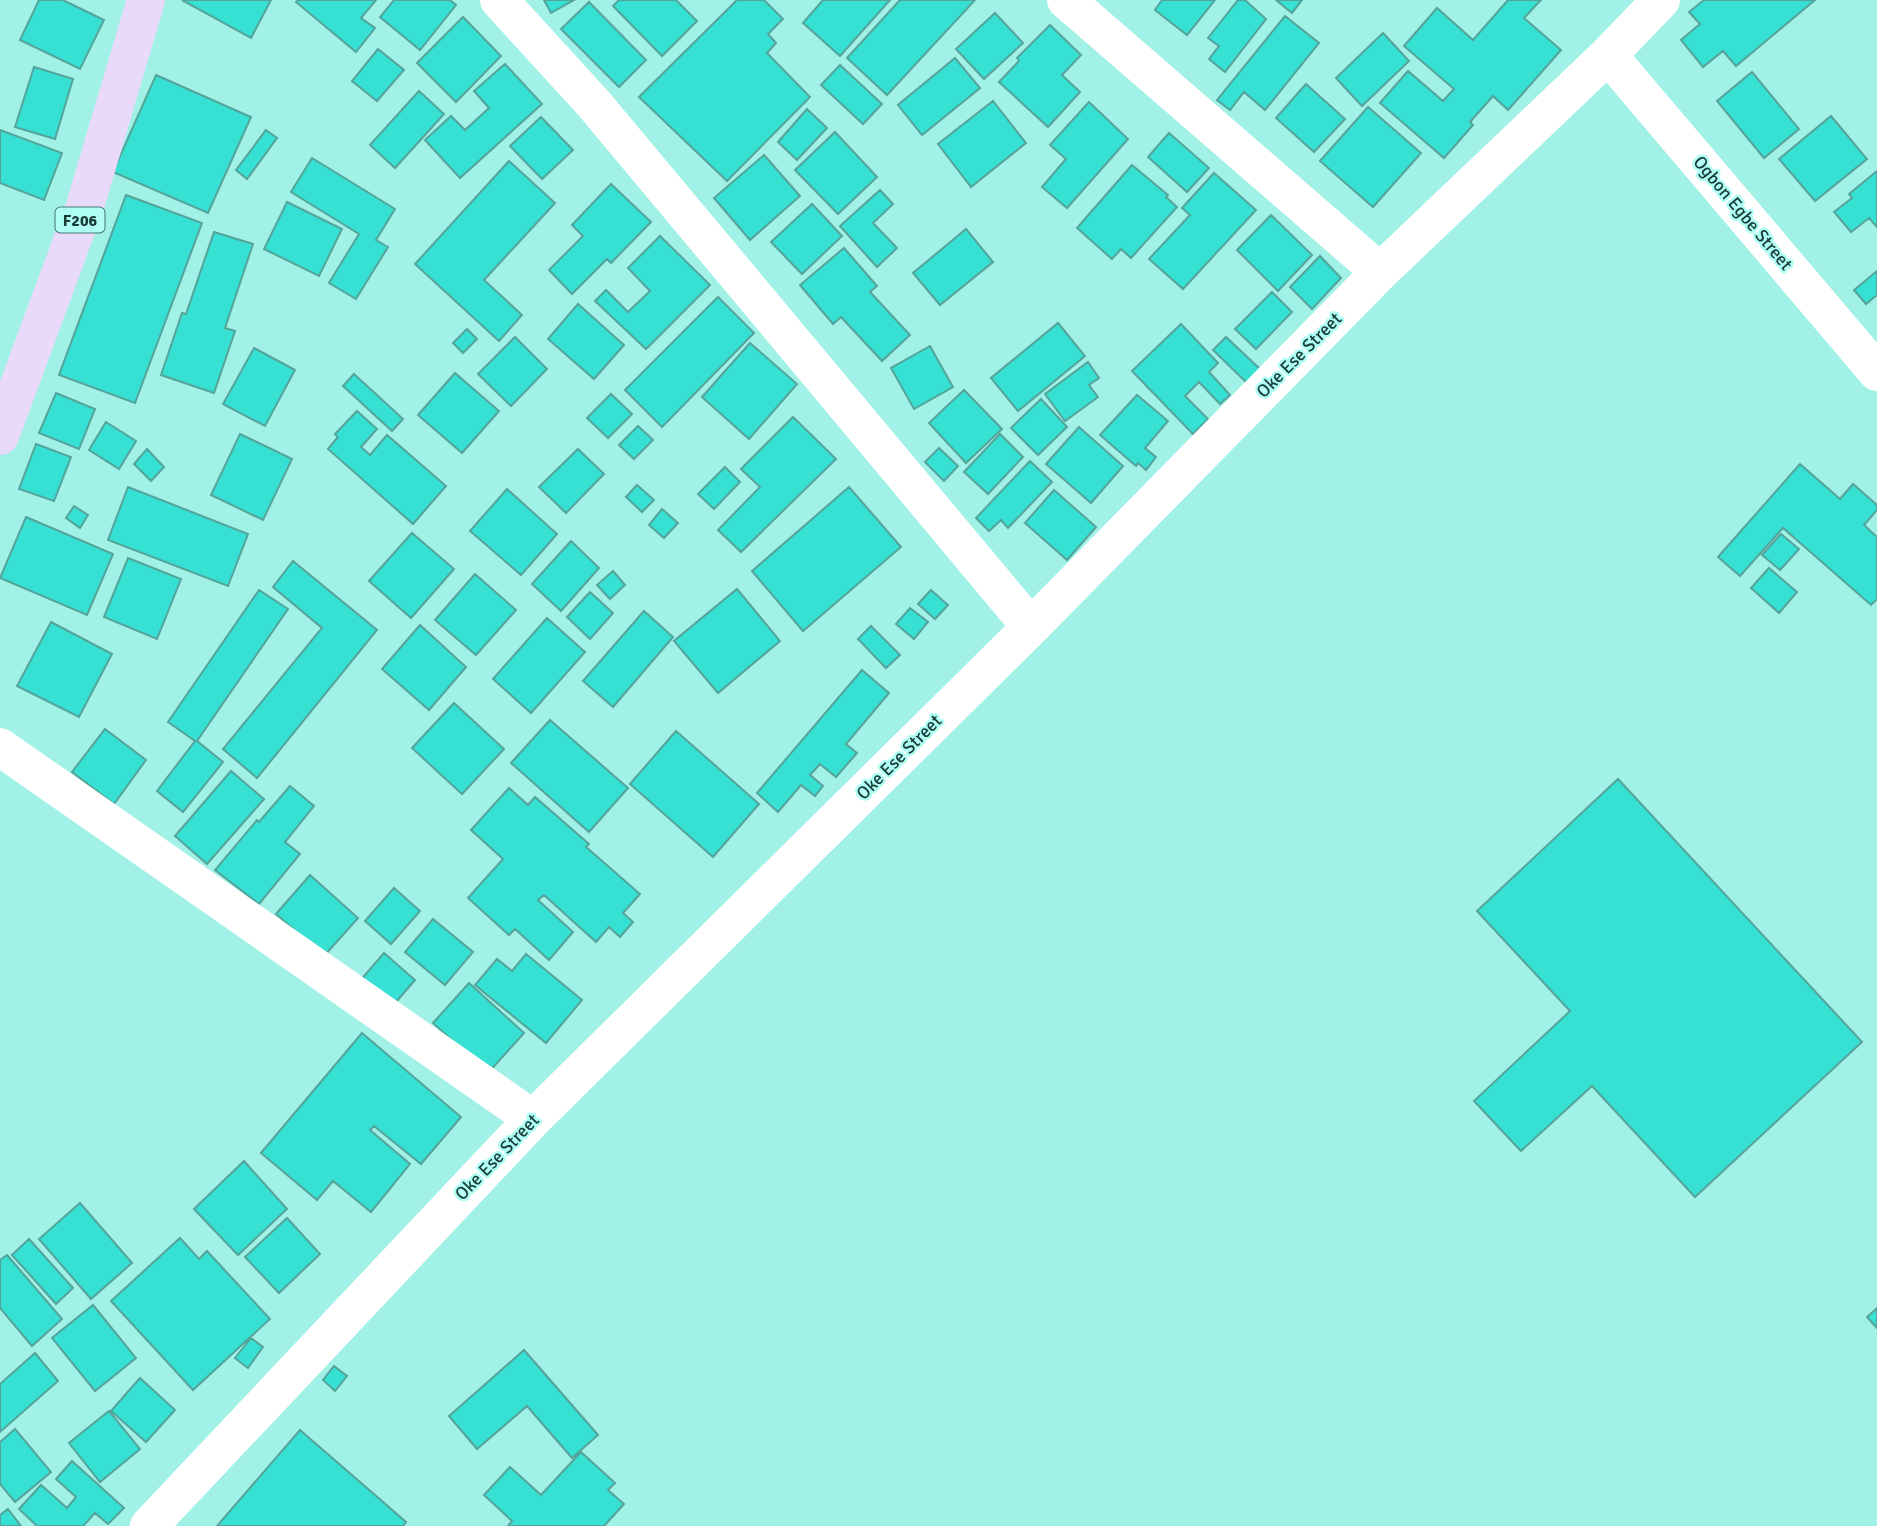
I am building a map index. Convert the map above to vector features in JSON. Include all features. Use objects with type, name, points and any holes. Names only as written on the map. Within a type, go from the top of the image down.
[{"type":"main road","name":"F206","points":[[0,436],[85,206],[146,0]]},
{"type":"street","points":[[499,0],[594,104],[1031,627]]},
{"type":"street","points":[[1066,0],[1380,272]]},
{"type":"street","name":"Oke Ese Street","points":[[149,1526],[533,1119],[1031,627],[1380,272],[1608,55],[1661,0]]},
{"type":"street","name":"Ogbon Egbe Street","points":[[1608,55],[1877,372]]},
{"type":"street","points":[[0,747],[533,1119]]},
{"type":"building","points":[[39,0],[63,0],[104,20],[80,69],[20,40]]},
{"type":"building","points":[[182,0],[271,0],[251,38]]},
{"type":"building","points":[[376,0],[361,18],[375,28],[356,52],[296,2]]},
{"type":"building","points":[[394,0],[450,0],[456,5],[420,50],[380,17]]},
{"type":"building","points":[[544,0],[574,0],[551,13]]},
{"type":"building","points":[[619,0],[676,0],[697,21],[662,56],[613,6]]},
{"type":"building","points":[[737,0],[764,0],[783,19],[768,34],[776,43],[767,53],[810,97],[727,181],[639,97]]},
{"type":"building","points":[[823,0],[890,0],[840,56],[803,23]]},
{"type":"building","points":[[900,0],[975,0],[887,95],[847,58]]},
{"type":"building","points":[[1162,0],[1215,0],[1187,35],[1155,10]]},
{"type":"building","points":[[1238,0],[1245,0],[1266,19],[1225,72],[1209,59],[1219,46],[1208,38]]},
{"type":"building","points":[[1276,0],[1302,0],[1292,13]]},
{"type":"building","points":[[1508,0],[1541,0],[1524,18],[1561,50],[1508,110],[1493,96],[1470,122],[1473,125],[1444,158],[1380,103],[1408,71],[1443,101],[1454,89],[1404,46],[1437,8],[1473,40]]},
{"type":"building","points":[[1704,0],[1815,0],[1736,66],[1723,51],[1703,67],[1681,40],[1700,24],[1689,12]]},
{"type":"building","points":[[589,2],[646,60],[619,87],[561,29]]},
{"type":"building","points":[[995,13],[1023,43],[984,79],[956,49]]},
{"type":"building","points":[[1285,16],[1319,43],[1265,110],[1244,92],[1230,110],[1217,100]]},
{"type":"building","points":[[463,17],[501,56],[456,102],[417,63]]},
{"type":"building","points":[[1050,25],[1081,55],[1062,75],[1080,92],[1048,127],[999,82],[1019,61],[1017,58]]},
{"type":"building","points":[[1383,33],[1409,61],[1362,106],[1336,78]]},
{"type":"building","points":[[378,49],[404,70],[377,101],[352,81]]},
{"type":"building","points":[[955,58],[980,88],[922,135],[898,105]]},
{"type":"building","points":[[505,64],[542,104],[460,178],[425,140],[451,116],[465,130],[489,108],[474,91]]},
{"type":"building","points":[[840,65],[882,104],[863,124],[821,85]]},
{"type":"building","points":[[34,67],[73,79],[55,139],[15,127]]},
{"type":"building","points":[[1752,72],[1799,129],[1764,158],[1717,101]]},
{"type":"building","points":[[156,75],[251,117],[208,213],[113,172]]},
{"type":"building","points":[[1306,84],[1345,119],[1314,152],[1276,118]]},
{"type":"building","points":[[419,91],[444,114],[395,168],[370,145]]},
{"type":"building","points":[[993,101],[1026,143],[971,187],[938,144]]},
{"type":"building","points":[[1089,102],[1128,139],[1067,208],[1042,187],[1066,159],[1050,145]]},
{"type":"building","points":[[1368,107],[1421,153],[1373,207],[1320,161]]},
{"type":"building","points":[[807,109],[827,128],[797,160],[778,142]]},
{"type":"building","points":[[1831,116],[1867,159],[1815,201],[1779,159]]},
{"type":"building","points":[[541,117],[573,150],[542,179],[510,146]]},
{"type":"building","points":[[0,130],[62,153],[44,200],[0,183]]},
{"type":"building","points":[[266,130],[277,138],[247,179],[236,170]]},
{"type":"building","points":[[835,132],[877,177],[838,214],[795,170]]},
{"type":"building","points":[[1169,133],[1209,168],[1187,192],[1148,157]]},
{"type":"building","points":[[764,155],[800,196],[750,240],[714,198]]},
{"type":"building","points":[[312,158],[395,209],[376,240],[388,247],[356,299],[329,283],[359,234],[291,192]]},
{"type":"building","points":[[509,161],[555,203],[484,280],[522,315],[499,341],[415,264]]},
{"type":"building","points":[[1132,165],[1168,195],[1166,197],[1177,207],[1131,258],[1121,249],[1112,259],[1077,228]]},
{"type":"building","points":[[1877,171],[1877,227],[1869,218],[1851,232],[1834,212],[1852,198],[1849,194]]},
{"type":"building","points":[[1214,173],[1256,210],[1183,289],[1149,259],[1190,215],[1182,208]]},
{"type":"building","points":[[611,184],[651,222],[611,263],[607,259],[572,294],[549,270],[583,236],[572,225]]},
{"type":"building","points":[[880,190],[893,204],[873,223],[897,248],[877,267],[840,226]]},
{"type":"building","points":[[126,195],[202,223],[135,403],[59,375]]},
{"type":"building","points":[[287,202],[342,229],[319,276],[264,249]]},
{"type":"building","points":[[812,204],[842,236],[802,274],[771,242]]},
{"type":"building","points":[[1271,215],[1312,255],[1278,291],[1237,250]]},
{"type":"building","points":[[966,229],[993,262],[940,305],[913,273]]},
{"type":"building","points":[[214,232],[253,244],[225,328],[235,331],[214,393],[161,375],[182,313],[186,314]]},
{"type":"building","points":[[660,236],[710,285],[646,349],[595,301],[606,290],[628,312],[650,291],[628,268]]},
{"type":"building","points":[[844,248],[877,286],[870,292],[910,335],[882,361],[841,317],[833,324],[800,285]]},
{"type":"building","points":[[1320,256],[1341,278],[1312,309],[1290,287]]},
{"type":"building","points":[[1877,271],[1877,295],[1866,304],[1854,290]]},
{"type":"building","points":[[1272,292],[1292,312],[1256,349],[1235,329]]},
{"type":"building","points":[[718,297],[754,333],[662,427],[625,390]]},
{"type":"building","points":[[578,304],[624,345],[594,379],[548,339]]},
{"type":"building","points":[[1058,323],[1085,356],[1018,411],[991,378]]},
{"type":"building","points":[[1181,324],[1218,363],[1209,372],[1230,395],[1220,404],[1199,382],[1185,396],[1208,419],[1193,434],[1132,371]]},
{"type":"building","points":[[467,329],[477,339],[463,353],[453,343]]},
{"type":"building","points":[[515,337],[547,369],[511,406],[478,374]]},
{"type":"building","points":[[1226,337],[1260,369],[1247,383],[1213,350]]},
{"type":"building","points":[[750,343],[797,384],[749,439],[702,397]]},
{"type":"building","points":[[930,346],[953,387],[914,409],[891,368]]},
{"type":"building","points":[[254,348],[295,370],[265,426],[223,404]]},
{"type":"building","points":[[1088,362],[1099,378],[1089,385],[1098,397],[1065,421],[1045,394]]},
{"type":"building","points":[[455,373],[499,411],[462,453],[418,415]]},
{"type":"building","points":[[354,374],[403,419],[392,431],[343,386]]},
{"type":"building","points":[[964,390],[1002,429],[966,463],[929,423]]},
{"type":"building","points":[[56,393],[95,409],[79,449],[39,433]]},
{"type":"building","points":[[611,394],[632,414],[608,438],[587,418]]},
{"type":"building","points":[[1137,395],[1168,421],[1145,448],[1156,457],[1146,470],[1138,463],[1136,466],[1100,435]]},
{"type":"building","points":[[1041,399],[1067,427],[1038,455],[1011,428]]},
{"type":"building","points":[[357,411],[377,429],[361,447],[370,455],[387,435],[446,486],[413,524],[328,449],[338,437],[335,434]]},
{"type":"building","points":[[793,417],[836,459],[741,552],[718,530],[760,487],[741,469]]},
{"type":"building","points":[[106,422],[136,441],[119,469],[89,450]]},
{"type":"building","points":[[638,426],[653,440],[634,459],[619,445]]},
{"type":"building","points":[[1079,427],[1123,466],[1091,503],[1046,464]]},
{"type":"building","points":[[240,434],[292,459],[263,520],[211,495]]},
{"type":"building","points":[[1000,434],[1023,457],[988,494],[964,472]]},
{"type":"building","points":[[36,444],[71,457],[54,501],[19,489]]},
{"type":"building","points":[[939,448],[958,466],[944,481],[925,462]]},
{"type":"building","points":[[147,449],[164,467],[151,481],[134,464]]},
{"type":"building","points":[[578,449],[604,474],[566,513],[539,487]]},
{"type":"building","points":[[1030,461],[1052,482],[1008,528],[1001,520],[989,531],[976,518]]},
{"type":"building","points":[[1800,464],[1840,499],[1853,484],[1877,505],[1877,510],[1864,525],[1877,537],[1877,599],[1871,605],[1783,528],[1740,576],[1718,557]]},
{"type":"building","points":[[725,467],[740,482],[714,509],[698,494]]},
{"type":"building","points":[[637,485],[654,500],[642,512],[626,497]]},
{"type":"building","points":[[128,487],[248,534],[228,586],[108,540]]},
{"type":"building","points":[[849,487],[901,547],[803,631],[752,571]]},
{"type":"building","points":[[507,489],[557,534],[521,575],[470,531]]},
{"type":"building","points":[[1054,490],[1096,527],[1067,560],[1025,523]]},
{"type":"building","points":[[74,506],[88,515],[80,528],[66,518]]},
{"type":"building","points":[[662,509],[678,523],[664,538],[649,525]]},
{"type":"building","points":[[26,517],[113,554],[87,615],[0,578]]},
{"type":"building","points":[[412,533],[454,569],[411,618],[369,581]]},
{"type":"building","points":[[1781,534],[1799,549],[1780,570],[1762,555]]},
{"type":"building","points":[[571,541],[599,568],[561,611],[532,584]]},
{"type":"building","points":[[128,558],[181,579],[157,639],[104,617]]},
{"type":"building","points":[[293,561],[377,630],[257,778],[223,749],[322,628],[273,587]]},
{"type":"building","points":[[1769,568],[1797,592],[1779,613],[1751,588]]},
{"type":"building","points":[[613,571],[625,585],[610,599],[597,585]]},
{"type":"building","points":[[475,574],[516,610],[476,655],[435,620]]},
{"type":"building","points":[[737,589],[780,641],[718,693],[674,641]]},
{"type":"building","points":[[259,590],[288,609],[197,741],[223,762],[183,812],[157,791],[195,741],[168,722]]},
{"type":"building","points":[[931,590],[948,605],[935,619],[918,604]]},
{"type":"building","points":[[590,592],[613,613],[590,639],[567,617]]},
{"type":"building","points":[[910,608],[928,622],[914,639],[896,624]]},
{"type":"building","points":[[644,611],[673,637],[613,707],[583,681]]},
{"type":"building","points":[[547,618],[585,652],[531,713],[493,679]]},
{"type":"building","points":[[51,622],[112,654],[79,717],[17,686]]},
{"type":"building","points":[[420,625],[466,667],[429,710],[382,669]]},
{"type":"building","points":[[871,626],[900,655],[886,668],[858,639]]},
{"type":"building","points":[[862,670],[889,693],[846,744],[857,753],[836,777],[820,764],[810,775],[823,786],[815,796],[801,785],[778,812],[757,793]]},
{"type":"building","points":[[454,703],[504,749],[462,794],[412,748]]},
{"type":"building","points":[[550,720],[628,788],[589,832],[511,763]]},
{"type":"building","points":[[105,729],[146,760],[114,804],[72,772]]},
{"type":"building","points":[[676,731],[759,804],[713,857],[630,784]]},
{"type":"building","points":[[231,771],[264,799],[207,864],[175,836]]},
{"type":"building","points":[[1618,779],[1862,1042],[1695,1197],[1592,1086],[1521,1151],[1474,1101],[1570,1011],[1477,911]]},
{"type":"building","points":[[290,786],[314,806],[285,842],[300,854],[259,904],[215,870]]},
{"type":"building","points":[[509,788],[528,805],[535,797],[589,844],[586,847],[640,894],[623,913],[633,922],[620,937],[609,927],[596,942],[544,895],[538,900],[573,932],[549,960],[515,929],[509,935],[468,898],[503,859],[471,830]]},
{"type":"building","points":[[310,875],[358,918],[324,956],[276,914]]},
{"type":"building","points":[[394,888],[420,911],[391,944],[365,921]]},
{"type":"building","points":[[433,919],[473,952],[445,985],[405,952]]},
{"type":"building","points":[[384,953],[415,980],[390,1009],[359,982]]},
{"type":"building","points":[[526,954],[582,1000],[546,1043],[475,985],[497,959],[512,971]]},
{"type":"building","points":[[469,983],[524,1033],[488,1073],[433,1023]]},
{"type":"building","points":[[362,1033],[461,1117],[421,1164],[374,1126],[370,1130],[410,1164],[371,1212],[333,1181],[317,1200],[261,1153]]},
{"type":"building","points":[[244,1161],[287,1209],[238,1255],[194,1209]]},
{"type":"building","points":[[80,1203],[132,1263],[91,1299],[39,1239]]},
{"type":"building","points":[[287,1218],[320,1254],[279,1293],[245,1257]]},
{"type":"building","points":[[180,1238],[199,1259],[207,1251],[270,1319],[193,1390],[111,1301]]},
{"type":"building","points":[[29,1239],[73,1288],[56,1304],[12,1255]]},
{"type":"building","points":[[7,1255],[62,1319],[32,1346],[0,1308],[0,1260]]},
{"type":"building","points":[[93,1305],[136,1358],[95,1391],[52,1338]]},
{"type":"building","points":[[1877,1308],[1877,1328],[1867,1317]]},
{"type":"building","points":[[251,1338],[263,1347],[248,1368],[235,1358]]},
{"type":"building","points":[[524,1350],[598,1435],[572,1458],[527,1406],[477,1449],[449,1416]]},
{"type":"building","points":[[35,1353],[58,1381],[0,1432],[0,1384]]},
{"type":"building","points":[[334,1366],[347,1376],[335,1391],[323,1380]]},
{"type":"building","points":[[140,1378],[175,1410],[146,1442],[111,1411]]},
{"type":"building","points":[[109,1411],[140,1449],[100,1482],[69,1443]]},
{"type":"building","points":[[15,1429],[51,1472],[15,1502],[0,1484],[0,1442]]},
{"type":"building","points":[[300,1430],[406,1522],[403,1526],[217,1526]]},
{"type":"building","points":[[581,1452],[615,1483],[608,1490],[624,1504],[604,1526],[508,1526],[512,1521],[484,1495],[510,1467],[541,1495]]},
{"type":"building","points":[[72,1461],[124,1508],[108,1524],[95,1513],[83,1526],[37,1526],[19,1509],[41,1485],[67,1508],[76,1497],[56,1479]]},
{"type":"building","points":[[8,1509],[21,1526],[0,1526],[0,1515]]}]
